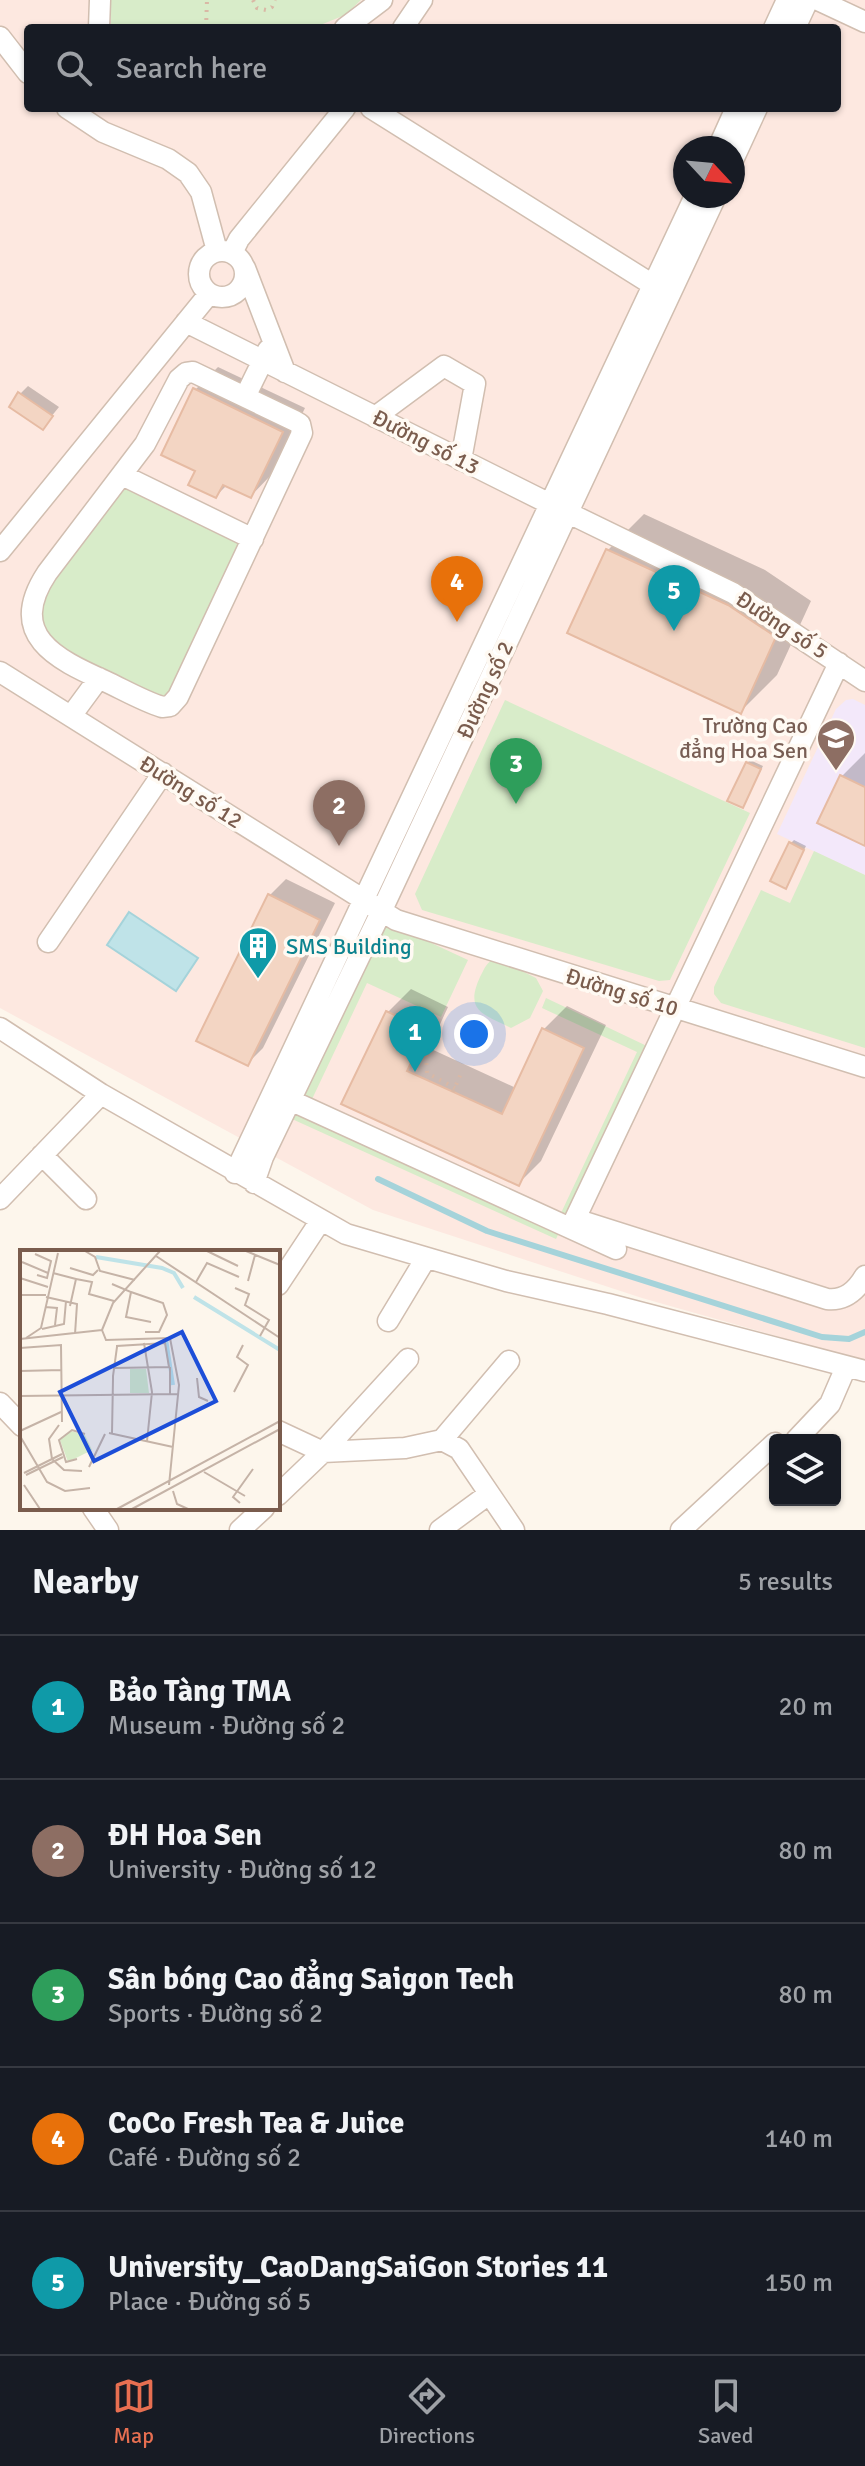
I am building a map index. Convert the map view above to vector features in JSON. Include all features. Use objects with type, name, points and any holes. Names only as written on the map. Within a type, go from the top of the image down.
[{"type":"street","points":[[99,24],[100,0]]},
{"type":"street","points":[[350,24],[382,0]]},
{"type":"street","points":[[406,24],[422,0]]},
{"type":"street","points":[[776,24],[787,0]]},
{"type":"street","points":[[797,24],[808,0]]},
{"type":"street","points":[[818,0],[865,22]]},
{"type":"street","points":[[0,37],[24,68]]},
{"type":"street","points":[[73,112],[103,132],[160,156],[188,173],[201,192],[273,340],[285,372]]},
{"type":"street","points":[[231,257],[239,239],[342,112]]},
{"type":"street","points":[[377,112],[653,285]]},
{"type":"street","points":[[723,136],[734,112]]},
{"type":"street","points":[[744,136],[755,112]]},
{"type":"street","name":"Đường số 2","points":[[235,1173],[282,1097],[373,907],[558,508],[653,285],[689,208]]},
{"type":"street","name":"Đường số 2","points":[[558,508],[710,208]]},
{"type":"street","points":[[231,257],[245,280],[237,292],[223,298],[209,294],[200,283],[200,268],[205,259],[231,257]]},
{"type":"street","points":[[0,551],[209,294]]},
{"type":"street","name":"Đường số 13","points":[[186,322],[558,508]]},
{"type":"street","points":[[245,397],[273,340]]},
{"type":"street","points":[[375,417],[444,366],[475,384],[461,460]]},
{"type":"street","points":[[193,372],[298,422],[302,430],[173,704],[166,707],[67,664],[49,651],[34,630],[32,610],[37,591],[47,573],[122,475],[145,444],[183,375],[193,372]]},
{"type":"street","points":[[122,475],[253,539]]},
{"type":"street","name":"Đường số 5","points":[[558,508],[733,593],[865,681]]},
{"type":"street","points":[[839,663],[575,1219],[827,1299],[835,1300],[850,1294],[865,1276]]},
{"type":"street","name":"Đường số 12","points":[[0,672],[373,907]]},
{"type":"street","points":[[71,716],[99,678]]},
{"type":"street","points":[[48,942],[163,773]]},
{"type":"street","name":"Đường số 10","points":[[373,907],[407,925],[865,1067]]},
{"type":"street","points":[[0,1028],[101,1094],[346,1234],[506,1281],[608,1304],[856,1369],[830,1404],[802,1434]]},
{"type":"street","points":[[0,1199],[101,1094]]},
{"type":"street","points":[[282,1097],[616,1249]]},
{"type":"street","name":"Đường số 2","points":[[254,1183],[282,1097]]},
{"type":"street","points":[[42,1155],[86,1199]]},
{"type":"street","points":[[280,1282],[321,1220]]},
{"type":"street","points":[[388,1321],[426,1258]]},
{"type":"street","points":[[280,1493],[323,1452],[408,1359]]},
{"type":"street","points":[[280,1432],[323,1452],[405,1448],[442,1440],[509,1361]]},
{"type":"street","points":[[0,1403],[20,1424]]},
{"type":"street","points":[[442,1440],[459,1449],[514,1530]]},
{"type":"street","points":[[681,1530],[769,1449]]},
{"type":"street","points":[[440,1530],[489,1494]]},
{"type":"path","points":[[206,24],[207,0]]},
{"type":"path","points":[[253,0],[257,8],[266,10],[275,0]]},
{"type":"path","points":[[426,1055],[427,1073],[454,1090],[462,1071]]},
{"type":"shaded area","points":[[0,0],[865,0],[865,1361],[642,1298],[373,1210],[0,1008]]},
{"type":"shaded area","name":"Trường Cao đẳng Hoa Sen","points":[[853,699],[865,705],[865,875],[777,834],[836,709],[846,700]]},
{"type":"green space","points":[[111,0],[361,0],[345,15],[323,24],[111,24]]},
{"type":"green space","points":[[124,490],[131,490],[238,546],[170,692],[162,697],[72,657],[46,631],[40,616],[42,601],[56,577]]},
{"type":"green space","points":[[505,700],[750,813],[670,980],[659,981],[422,910],[415,894]]},
{"type":"green space","points":[[814,851],[865,875],[865,1048],[721,1003],[714,994],[714,987],[761,890],[790,903]]},
{"type":"green space","points":[[384,921],[468,960],[441,1017],[367,983],[305,1114],[553,1230],[637,1052],[542,1008],[546,998],[649,1047],[556,1239],[292,1119]]},
{"type":"green space","points":[[496,958],[536,978],[543,991],[530,1018],[511,1028],[485,1015],[474,998],[480,977],[488,963]]},
{"type":"water","points":[[129,912],[198,958],[176,991],[107,945]]},
{"type":"building","points":[[193,388],[283,432],[251,498],[223,485],[216,498],[188,485],[195,471],[161,455]]},
{"type":"building","points":[[18,392],[53,416],[43,430],[9,407]]},
{"type":"building","points":[[606,549],[728,605],[776,637],[741,714],[567,633]]},
{"type":"building","points":[[746,762],[761,769],[743,808],[727,801]]},
{"type":"building","points":[[840,775],[865,787],[865,846],[817,823]]},
{"type":"building","points":[[789,842],[804,850],[786,889],[770,881]]},
{"type":"building","name":"SMS Building","points":[[268,894],[320,920],[248,1066],[196,1041]]},
{"type":"building","points":[[386,1011],[427,1030],[407,1071],[502,1114],[542,1028],[584,1048],[519,1186],[341,1104]]},
{"type":"waterway","points":[[378,1179],[487,1231],[822,1337],[849,1339],[865,1332]]},
{"type":"place","name":"CoCo Fresh Tea & Juice","points":[[457,622]]},
{"type":"place","name":"University_CaoDangSaiGon Stories 11","points":[[674,631]]},
{"type":"place","name":"Trường Cao đẳng Hoa Sen","points":[[836,772]]},
{"type":"place","name":"Sân bóng Cao đẳng Saigon Tech","points":[[516,804]]},
{"type":"place","name":"ĐH Hoa Sen","points":[[339,846]]},
{"type":"place","name":"SMS Building","points":[[258,980]]},
{"type":"place","name":"Bảo Tàng TMA","points":[[415,1072]]}]
